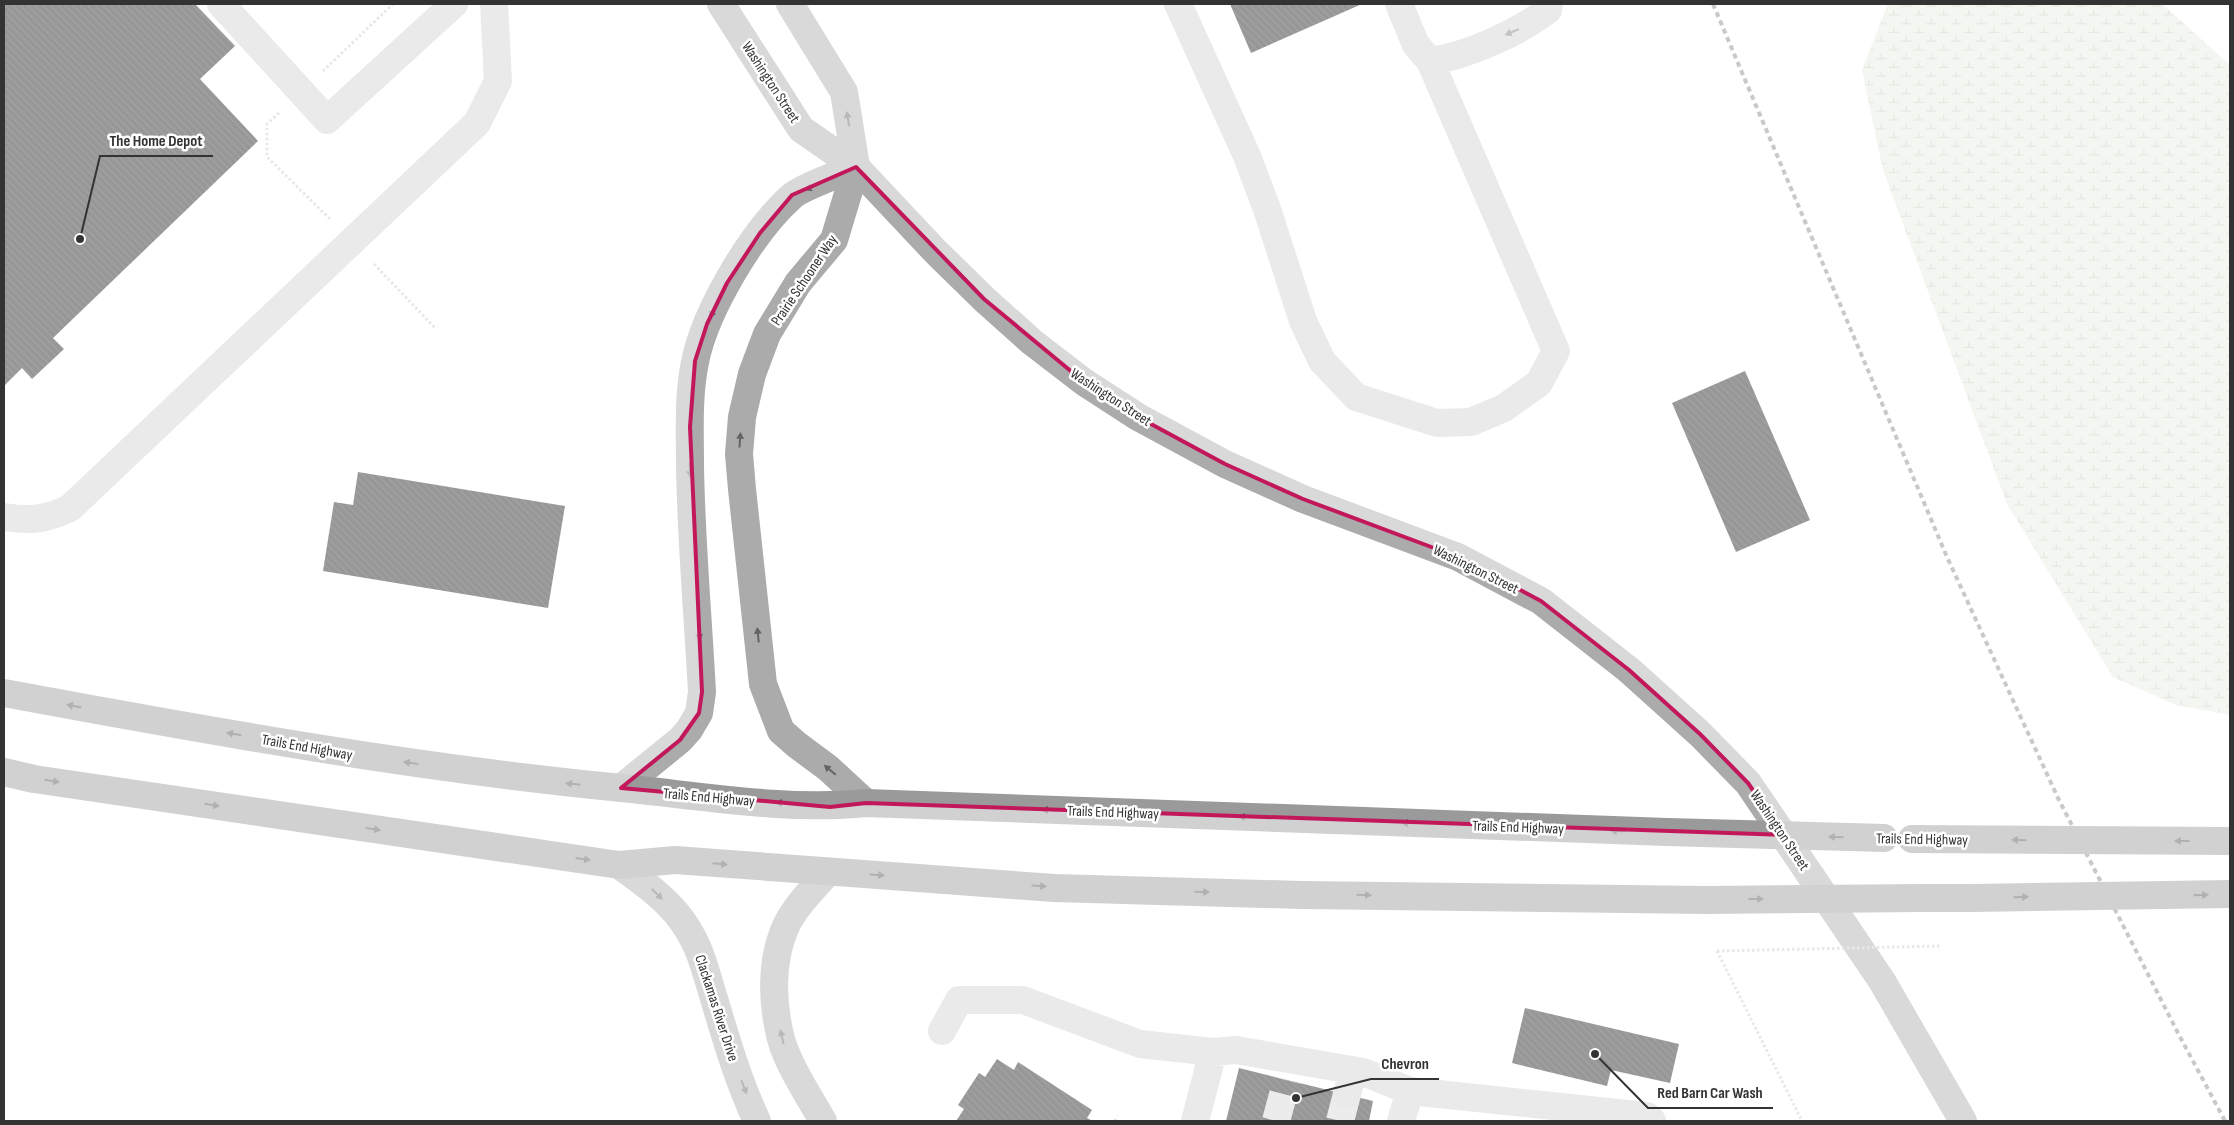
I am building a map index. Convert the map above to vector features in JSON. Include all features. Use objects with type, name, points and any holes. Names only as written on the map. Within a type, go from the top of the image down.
[{"type":"highway","name":"Trails End Highway","points":[[4,693],[344,753],[529,779],[830,807],[866,803],[1912,839],[2230,841]]},
{"type":"highway","points":[[4,772],[44,780],[619,864],[675,860],[1054,888],[1302,895],[1707,900],[2230,894]]},
{"type":"main road","name":"Washington Street","points":[[721,4],[801,129],[856,167],[936,252],[984,299],[1032,342],[1084,382],[1138,417],[1225,464],[1303,499],[1458,557],[1541,601],[1629,670],[1700,734],[1748,783],[1882,981],[1964,1121]]},
{"type":"main road","points":[[621,788],[680,740],[699,713],[702,692],[691,498],[690,427],[691,390],[695,361],[707,324],[727,283],[756,240],[792,196],[856,167],[844,92],[790,4]]},
{"type":"main road","name":"Prairie Schooner Way","points":[[856,167],[834,240],[798,283],[767,334],[752,374],[742,417],[739,454],[763,684],[781,731],[797,746],[828,768],[866,803]]},
{"type":"main road","name":"Clackamas River Drive","points":[[619,864],[655,891],[677,914],[694,939],[705,962],[731,1052],[757,1121]]},
{"type":"main road","points":[[823,1121],[801,1082],[781,1040],[773,982],[779,950],[786,927],[802,902],[828,872]]},
{"type":"lane","points":[[221,4],[327,120],[454,4]]},
{"type":"lane","points":[[4,517],[27,520],[50,518],[70,508],[477,123],[498,81],[494,4]]},
{"type":"lane","points":[[1178,4],[1247,156],[1267,209],[1303,322],[1322,361],[1356,397],[1437,423],[1471,422],[1504,408],[1539,383],[1556,351],[1430,61],[1416,45],[1399,4]]},
{"type":"lane","points":[[1430,61],[1452,58],[1530,24],[1548,10],[1549,4]]},
{"type":"lane","points":[[942,1031],[959,1000],[1023,1000],[1140,1044],[1213,1052],[1236,1050],[1290,1070],[1350,1082],[1363,1072],[1410,1091],[1647,1116],[1652,1121]]},
{"type":"lane","points":[[1195,1121],[1213,1052]]},
{"type":"lane","points":[[1401,1121],[1410,1091]]},
{"type":"path","points":[[301,91],[393,4]]},
{"type":"path","points":[[1802,1121],[1716,951],[1941,946]]},
{"type":"path","points":[[1115,1121],[1117,1116]]},
{"type":"highlighted area","points":[[856,167],[984,299],[1084,382],[1138,417],[1225,464],[1303,499],[1458,557],[1541,601],[1629,670],[1700,734],[1748,783],[1784,835],[866,803],[830,807],[621,788],[680,740],[699,713],[702,692],[690,427],[695,361],[707,324],[727,283],[760,233],[792,195]]},
{"type":"green space","points":[[1888,4],[2162,4],[2230,65],[2230,715],[2176,705],[2113,677],[2007,504],[1883,170],[1862,70]]},
{"type":"building","points":[[4,4],[195,4],[235,46],[200,79],[258,141],[53,338],[64,349],[32,379],[22,368],[4,386]]},
{"type":"building","points":[[1230,4],[1362,4],[1251,53]]},
{"type":"building","points":[[1745,371],[1810,520],[1736,552],[1672,403]]},
{"type":"building","points":[[358,472],[565,506],[548,608],[323,571],[334,502],[353,505]]},
{"type":"building","points":[[1525,1008],[1679,1044],[1670,1083],[1611,1070],[1607,1086],[1512,1063]]},
{"type":"building","points":[[997,1059],[1014,1070],[1018,1062],[1092,1110],[1087,1118],[1093,1121],[956,1121],[964,1109],[958,1105],[979,1073],[985,1077]]},
{"type":"building","points":[[1239,1068],[1373,1101],[1369,1121],[1226,1121]]},
{"type":"tunnel","points":[[1276,1121],[1287,1080]]},
{"type":"tunnel","points":[[1340,1121],[1347,1094]]},
{"type":"railway","points":[[1713,4],[1947,557],[2058,798],[2225,1121]]},
{"type":"place","name":"The Home Depot","points":[[80,239]]},
{"type":"place","name":"Red Barn Car Wash","points":[[1595,1054]]},
{"type":"place","name":"Chevron","points":[[1296,1098]]}]
